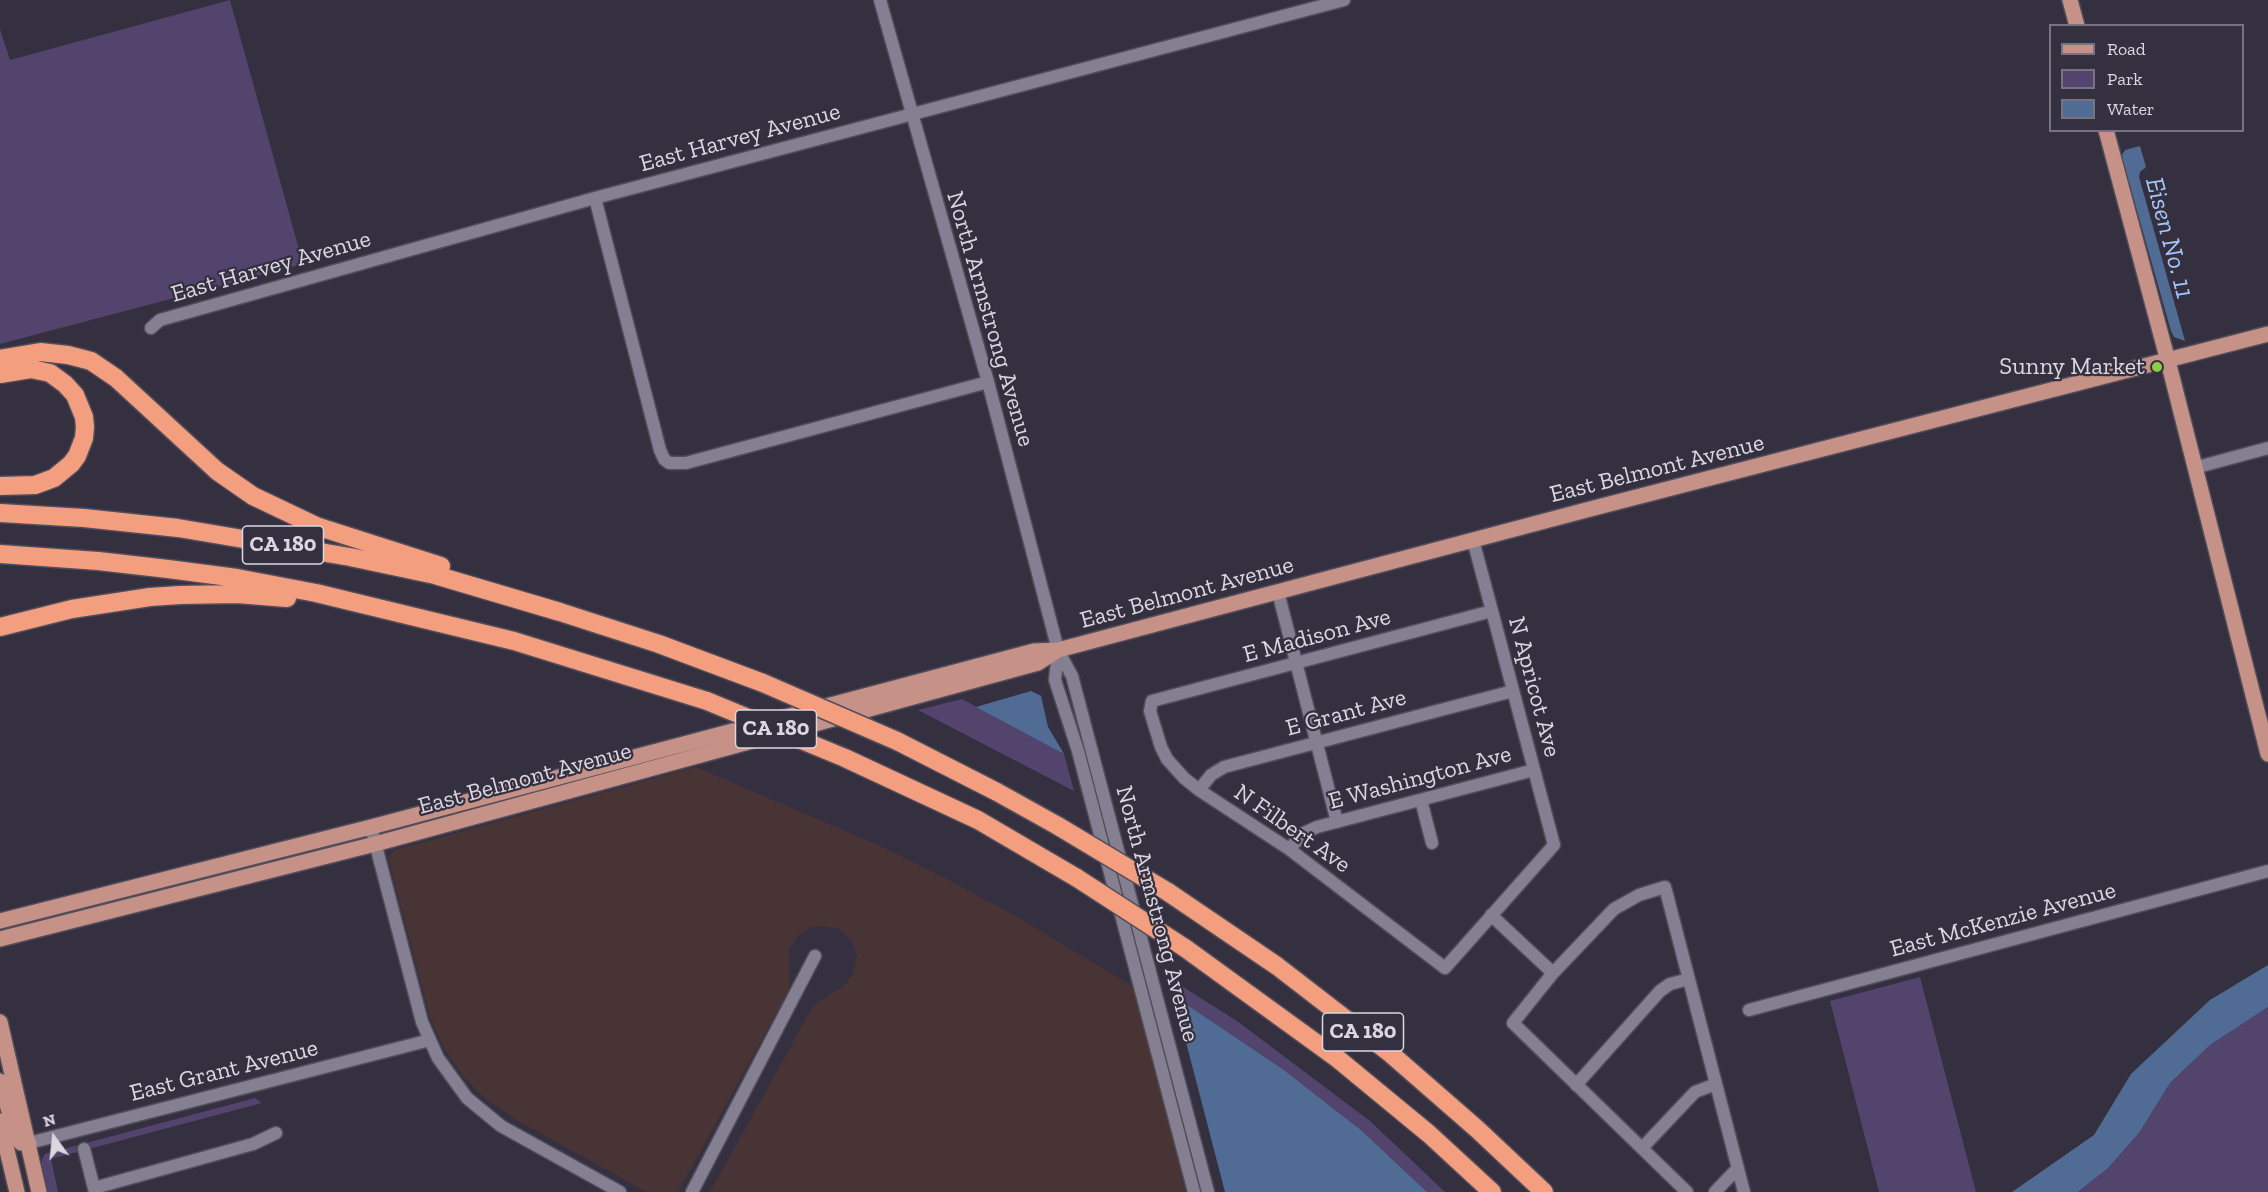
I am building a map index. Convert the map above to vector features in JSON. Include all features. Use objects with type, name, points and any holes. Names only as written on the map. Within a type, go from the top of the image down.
[{"type":"highway","points":[[0,359],[40,352],[68,354],[91,361],[116,378],[217,471],[272,506],[344,536],[506,588],[560,612]]},
{"type":"highway","points":[[0,374],[31,369],[50,373],[75,394],[84,417],[85,428],[77,456],[62,473],[35,485],[0,486]]},
{"type":"highway","name":"CA 180","points":[[0,513],[178,528],[282,545],[435,575],[659,644],[763,683],[897,741],[1058,826],[1168,892],[1277,966],[1391,1054],[1477,1129],[1544,1192]]},
{"type":"highway","name":"CA 180","points":[[0,554],[98,561],[237,578],[327,595],[440,622],[570,657],[707,701],[844,758],[978,820],[1077,878],[1185,948],[1338,1059],[1429,1134],[1492,1192]]},
{"type":"highway","points":[[0,627],[105,603],[180,595],[237,594],[285,598],[440,622]]},
{"type":"main road","points":[[2070,0],[2076,24]]},
{"type":"main road","points":[[2107,132],[2168,361],[2268,754]]},
{"type":"main road","name":"East Belmont Avenue","points":[[0,921],[370,827],[1034,651],[1058,650],[2268,334]]},
{"type":"main road","name":"East Belmont Avenue","points":[[0,939],[375,844],[1038,663],[1058,650]]},
{"type":"main road","points":[[0,1022],[39,1192]]},
{"type":"main road","points":[[0,1081],[17,1138],[21,1143],[29,1143]]},
{"type":"main road","points":[[0,1120],[16,1192]]},
{"type":"street","name":"North Armstrong Avenue","points":[[880,0],[988,382],[1058,650],[1072,676],[1208,1192]]},
{"type":"street","name":"East Harvey Avenue","points":[[151,328],[160,320],[595,198],[1344,0]]},
{"type":"street","points":[[595,198],[660,450],[669,464],[686,463],[988,382]]},
{"type":"street","points":[[2194,468],[2268,448]]},
{"type":"street","name":"N Apricot Ave","points":[[1473,540],[1554,845],[1491,915]]},
{"type":"street","points":[[1278,592],[1337,822]]},
{"type":"street","name":"E Madison Ave","points":[[1152,701],[1492,611]]},
{"type":"street","name":"North Armstrong Avenue","points":[[1058,650],[1055,680],[1078,751],[1194,1192]]},
{"type":"street","name":"E Grant Ave","points":[[1199,790],[1211,775],[1224,767],[1513,691]]},
{"type":"street","name":"N Filbert Ave","points":[[1152,701],[1151,720],[1161,747],[1167,759],[1184,778],[1289,849],[1445,968],[1491,915]]},
{"type":"street","name":"E Washington Ave","points":[[1289,849],[1304,833],[1337,822],[1534,770]]},
{"type":"street","points":[[1421,800],[1432,843]]},
{"type":"street","points":[[370,827],[422,1022],[438,1058],[467,1098],[501,1126],[620,1192]]},
{"type":"street","name":"East McKenzie Avenue","points":[[1749,1010],[2268,871]]},
{"type":"street","points":[[1687,1192],[1513,1023],[1553,973],[1614,909],[1639,895],[1665,888],[1744,1192]]},
{"type":"street","points":[[1491,915],[1553,973]]},
{"type":"street","points":[[692,1192],[815,956]]},
{"type":"street","points":[[1576,1085],[1660,991],[1670,984],[1689,979]]},
{"type":"street","name":"East Grant Avenue","points":[[29,1143],[430,1040]]},
{"type":"street","points":[[1642,1148],[1695,1092],[1716,1084]]},
{"type":"street","points":[[84,1149],[95,1190],[254,1144],[276,1133]]},
{"type":"street","points":[[1715,1192],[1738,1168]]},
{"type":"shaded area","points":[[696,767],[885,848],[947,879],[1019,918],[1134,987],[1188,1192],[710,1192],[813,1006],[845,985],[853,974],[857,955],[853,943],[840,929],[823,926],[812,927],[800,934],[789,950],[787,994],[678,1192],[647,1192],[517,1120],[486,1099],[464,1077],[444,1048],[430,1017],[388,857],[395,850]]},
{"type":"green space","points":[[230,0],[303,264],[0,344],[0,29],[10,60]]},
{"type":"green space","points":[[962,699],[1064,754],[1074,791],[918,710]]},
{"type":"green space","points":[[1920,977],[1976,1192],[1879,1192],[1830,1001]]},
{"type":"green space","points":[[1169,978],[1237,1021],[1370,1121],[1445,1192],[1427,1192],[1361,1130],[1284,1070],[1174,996]]},
{"type":"green space","points":[[2268,1007],[2268,1192],[2078,1192],[2108,1168],[2139,1133],[2170,1083],[2210,1045]]},
{"type":"green space","points":[[255,1098],[262,1103],[51,1159],[58,1192],[48,1192],[42,1166],[45,1154]]},
{"type":"water","points":[[2140,146],[2146,167],[2140,172],[2139,177],[2185,341],[2174,337],[2171,331],[2123,161],[2122,155],[2125,150]]},
{"type":"water","points":[[1031,691],[1041,696],[1048,727],[1064,754],[976,707]]},
{"type":"water","points":[[2268,965],[2268,1007],[2210,1045],[2170,1083],[2139,1133],[2108,1168],[2078,1192],[2012,1192],[2094,1135],[2131,1074],[2210,1000]]},
{"type":"water","points":[[1174,996],[1284,1070],[1361,1130],[1427,1192],[1225,1192]]},
{"type":"place","name":"Sunny Market","points":[[2157,367]]},
{"type":"water label","name":"Eisen No. 11","points":[[2169,238]]}]
